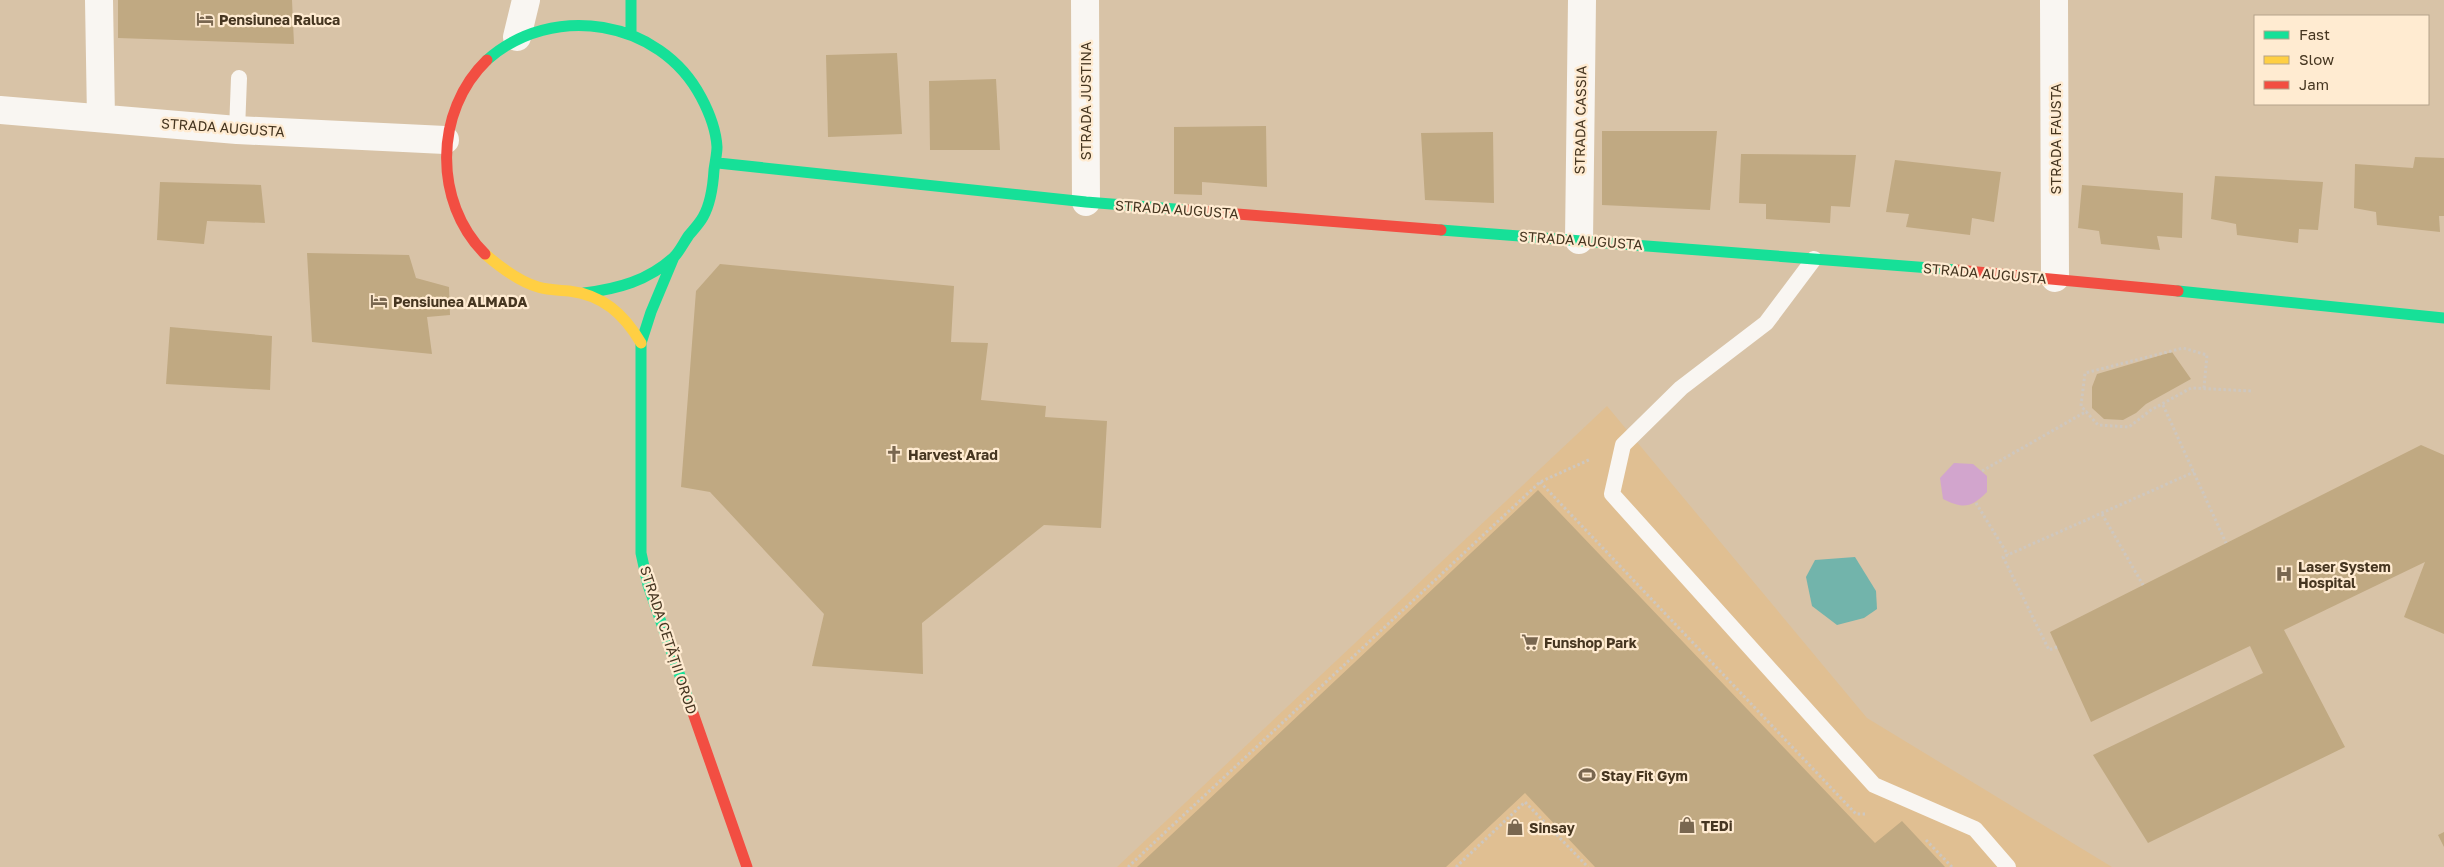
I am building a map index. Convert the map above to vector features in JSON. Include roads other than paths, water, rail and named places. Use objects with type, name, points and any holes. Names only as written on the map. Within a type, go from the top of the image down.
[{"type":"street","points":[[98,0],[101,118]]},
{"type":"street","points":[[517,37],[526,0]]},
{"type":"street","points":[[631,0],[631,31]]},
{"type":"street","name":"STRADA JUSTINA","points":[[1085,0],[1086,202]]},
{"type":"street","name":"STRADA CASSIA","points":[[1579,240],[1582,0]]},
{"type":"street","name":"STRADA FAUSTA","points":[[2054,0],[2055,278]]},
{"type":"street","name":"STRADA CETĂȚII OROD","points":[[641,343],[630,323],[619,310],[584,294],[538,287],[496,265],[465,230],[447,187],[445,140],[453,108],[469,80],[490,55],[517,37],[554,24],[593,22],[631,31],[668,52],[696,83],[713,122],[718,163],[705,214],[674,256],[651,312],[641,343],[641,554],[654,602],[748,867]]},
{"type":"street","name":"STRADA AUGUSTA","points":[[0,110],[237,130],[445,140]]},
{"type":"street","name":"STRADA AUGUSTA","points":[[718,163],[1086,202],[2055,278],[2444,318]]},
{"type":"street","name":"STRADA CETĂȚII OROD","points":[[584,294],[630,285],[674,256]]},
{"type":"lane","points":[[237,130],[239,78]]},
{"type":"lane","points":[[1814,259],[1766,323],[1681,388],[1623,445],[1612,494],[1874,785],[1975,829],[2008,867]]},
{"type":"water","points":[[1855,557],[1876,591],[1877,609],[1864,618],[1837,625],[1812,606],[1806,577],[1815,560]]},
{"type":"place","name":"Pensiunea Raluca","points":[[205,19]]},
{"type":"place","name":"Pensiunea ALMADA","points":[[379,301]]},
{"type":"place","name":"Harvest Arad","points":[[894,454]]},
{"type":"place","name":"Laser System Hospital","points":[[2284,574]]},
{"type":"place","name":"Funshop Park","points":[[1530,642]]},
{"type":"place","name":"Stay Fit Gym","points":[[1587,775]]},
{"type":"place","name":"TEDi","points":[[1687,825]]},
{"type":"place","name":"Sinsay","points":[[1515,827]]}]
